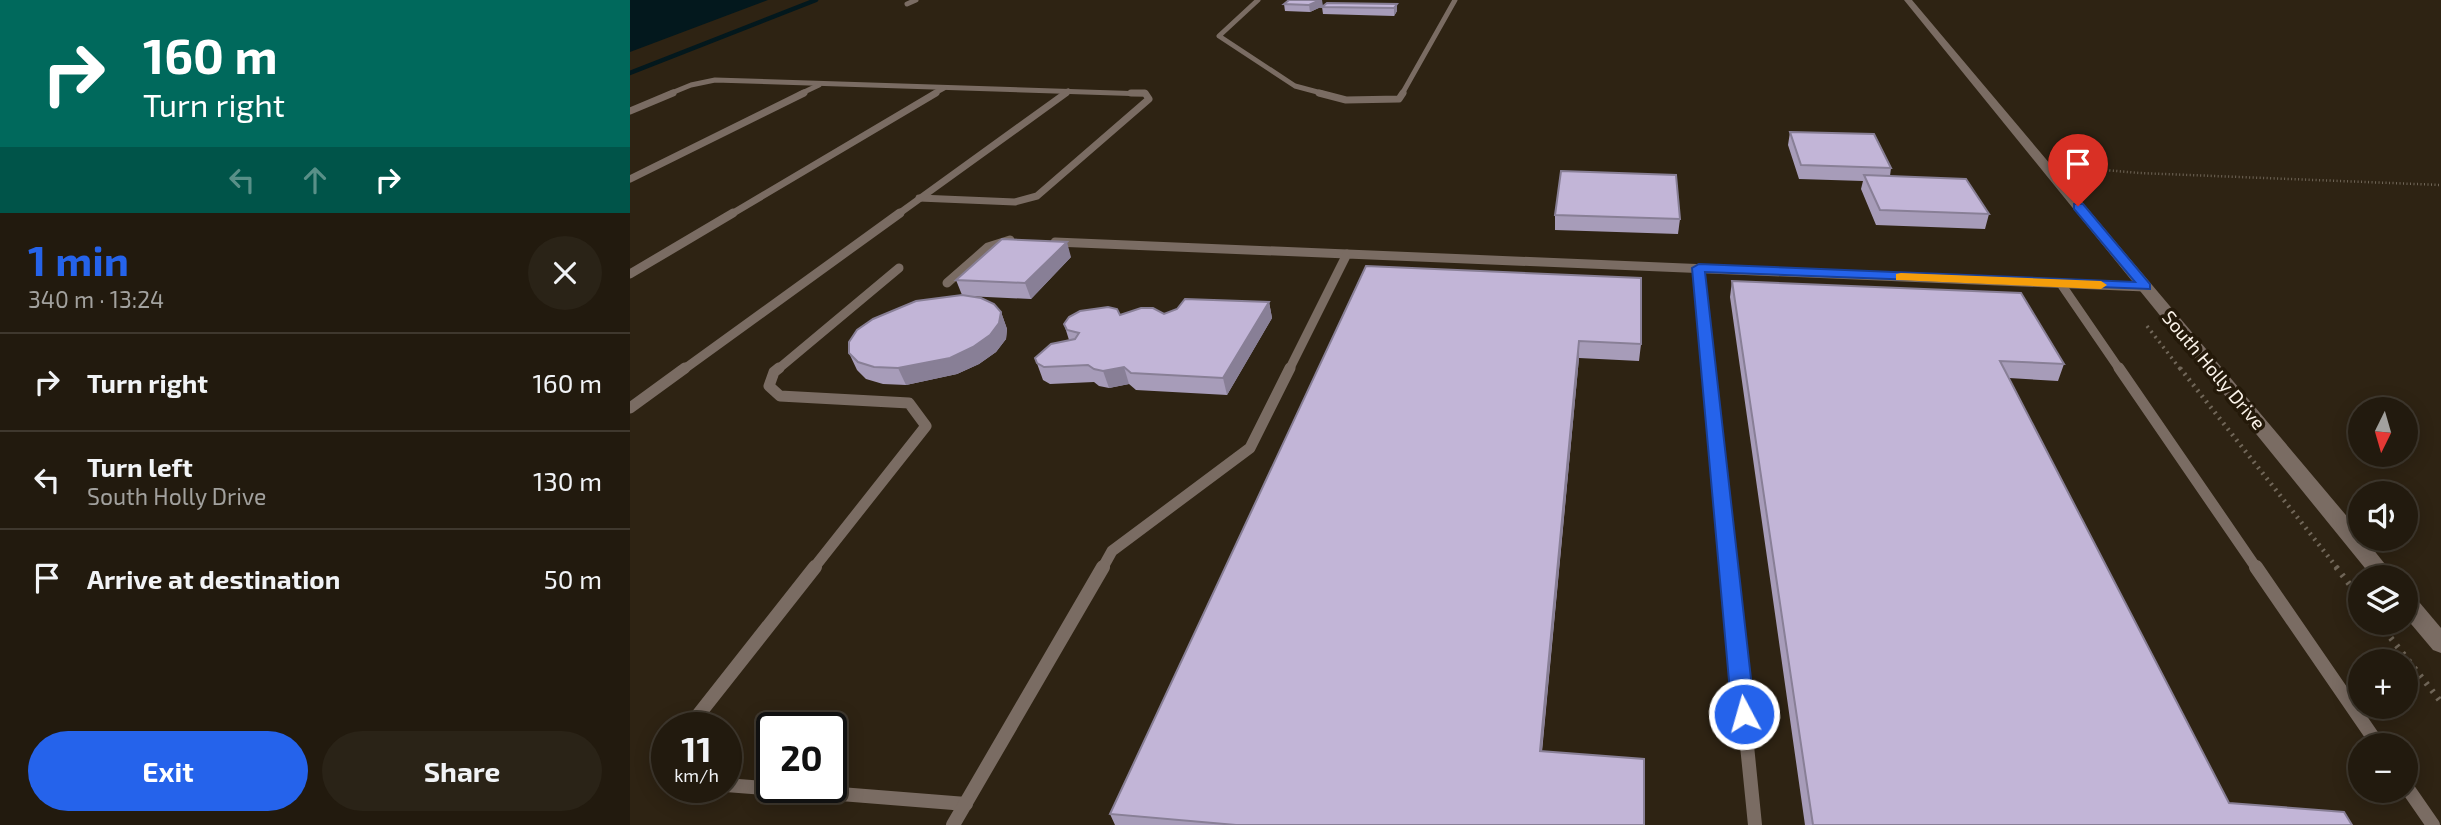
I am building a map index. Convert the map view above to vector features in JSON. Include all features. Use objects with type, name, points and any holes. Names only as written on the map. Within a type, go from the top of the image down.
[{"type":"street","name":"South Holly Drive","points":[[1908,0],[2375,565]]},
{"type":"street","points":[[2418,616],[2441,644]]},
{"type":"lane","points":[[907,4],[916,0]]},
{"type":"lane","points":[[1258,0],[1219,36],[1295,86],[1346,100],[1399,99],[1455,0]]},
{"type":"lane","points":[[630,111],[691,85],[715,80],[1145,93],[1149,99],[1037,196],[1015,202],[919,198]]},
{"type":"lane","points":[[630,179],[822,84]]},
{"type":"lane","points":[[630,274],[946,87]]},
{"type":"lane","points":[[630,408],[1068,91]]},
{"type":"lane","points":[[947,283],[988,247],[1008,240],[1021,241]]},
{"type":"lane","points":[[1048,242],[2145,287]]},
{"type":"lane","points":[[953,825],[1112,551],[1250,448],[1347,254]]},
{"type":"lane","points":[[701,712],[926,426],[909,403],[780,396],[769,386],[774,372],[900,268]]},
{"type":"lane","points":[[1699,268],[1755,825]]},
{"type":"lane","points":[[2061,284],[2370,733]]},
{"type":"lane","points":[[742,786],[966,804]]},
{"type":"lane","points":[[2418,803],[2433,825]]},
{"type":"path","points":[[2045,166],[2139,173],[2441,185]]},
{"type":"path","points":[[2139,316],[2348,582]]},
{"type":"path","points":[[2388,635],[2441,702]]},
{"type":"water","points":[[630,0],[768,0],[630,52]]},
{"type":"building","points":[[1289,0],[1320,0],[1309,5],[1284,4]]},
{"type":"building","points":[[1327,3],[1397,4],[1394,8],[1322,7]]},
{"type":"building","points":[[1790,132],[1874,134],[1891,168],[1801,165]]},
{"type":"building","points":[[1561,171],[1676,175],[1680,219],[1555,215]]},
{"type":"building","points":[[1864,175],[1966,179],[1989,214],[1880,210]]},
{"type":"building","points":[[1002,239],[1067,242],[1025,283],[956,280]]},
{"type":"building","points":[[1366,266],[1641,278],[1641,344],[1579,341],[1540,751],[1644,759],[1644,825],[1236,825],[1110,814]]},
{"type":"building","points":[[1732,281],[2021,293],[2064,364],[2000,361],[2229,803],[2344,812],[2352,825],[1813,825]]},
{"type":"building","points":[[962,295],[981,298],[994,304],[1001,312],[999,323],[990,335],[973,347],[950,358],[898,368],[874,367],[858,362],[849,353],[849,342],[857,330],[873,319],[916,301]]},
{"type":"building","points":[[1185,299],[1269,302],[1223,378],[1131,373],[1124,367],[1103,371],[1088,365],[1044,367],[1037,363],[1035,358],[1051,344],[1075,339],[1079,333],[1067,330],[1064,324],[1069,317],[1080,311],[1108,307],[1117,309],[1120,315],[1141,308],[1153,308],[1164,314],[1177,309]]},
{"type":"waterway","points":[[630,73],[816,0]]},
{"type":"slow traffic","points":[[1901,277],[2101,285]]},
{"type":"route","points":[[1744,714],[1699,268],[2145,287],[2078,206]]}]
